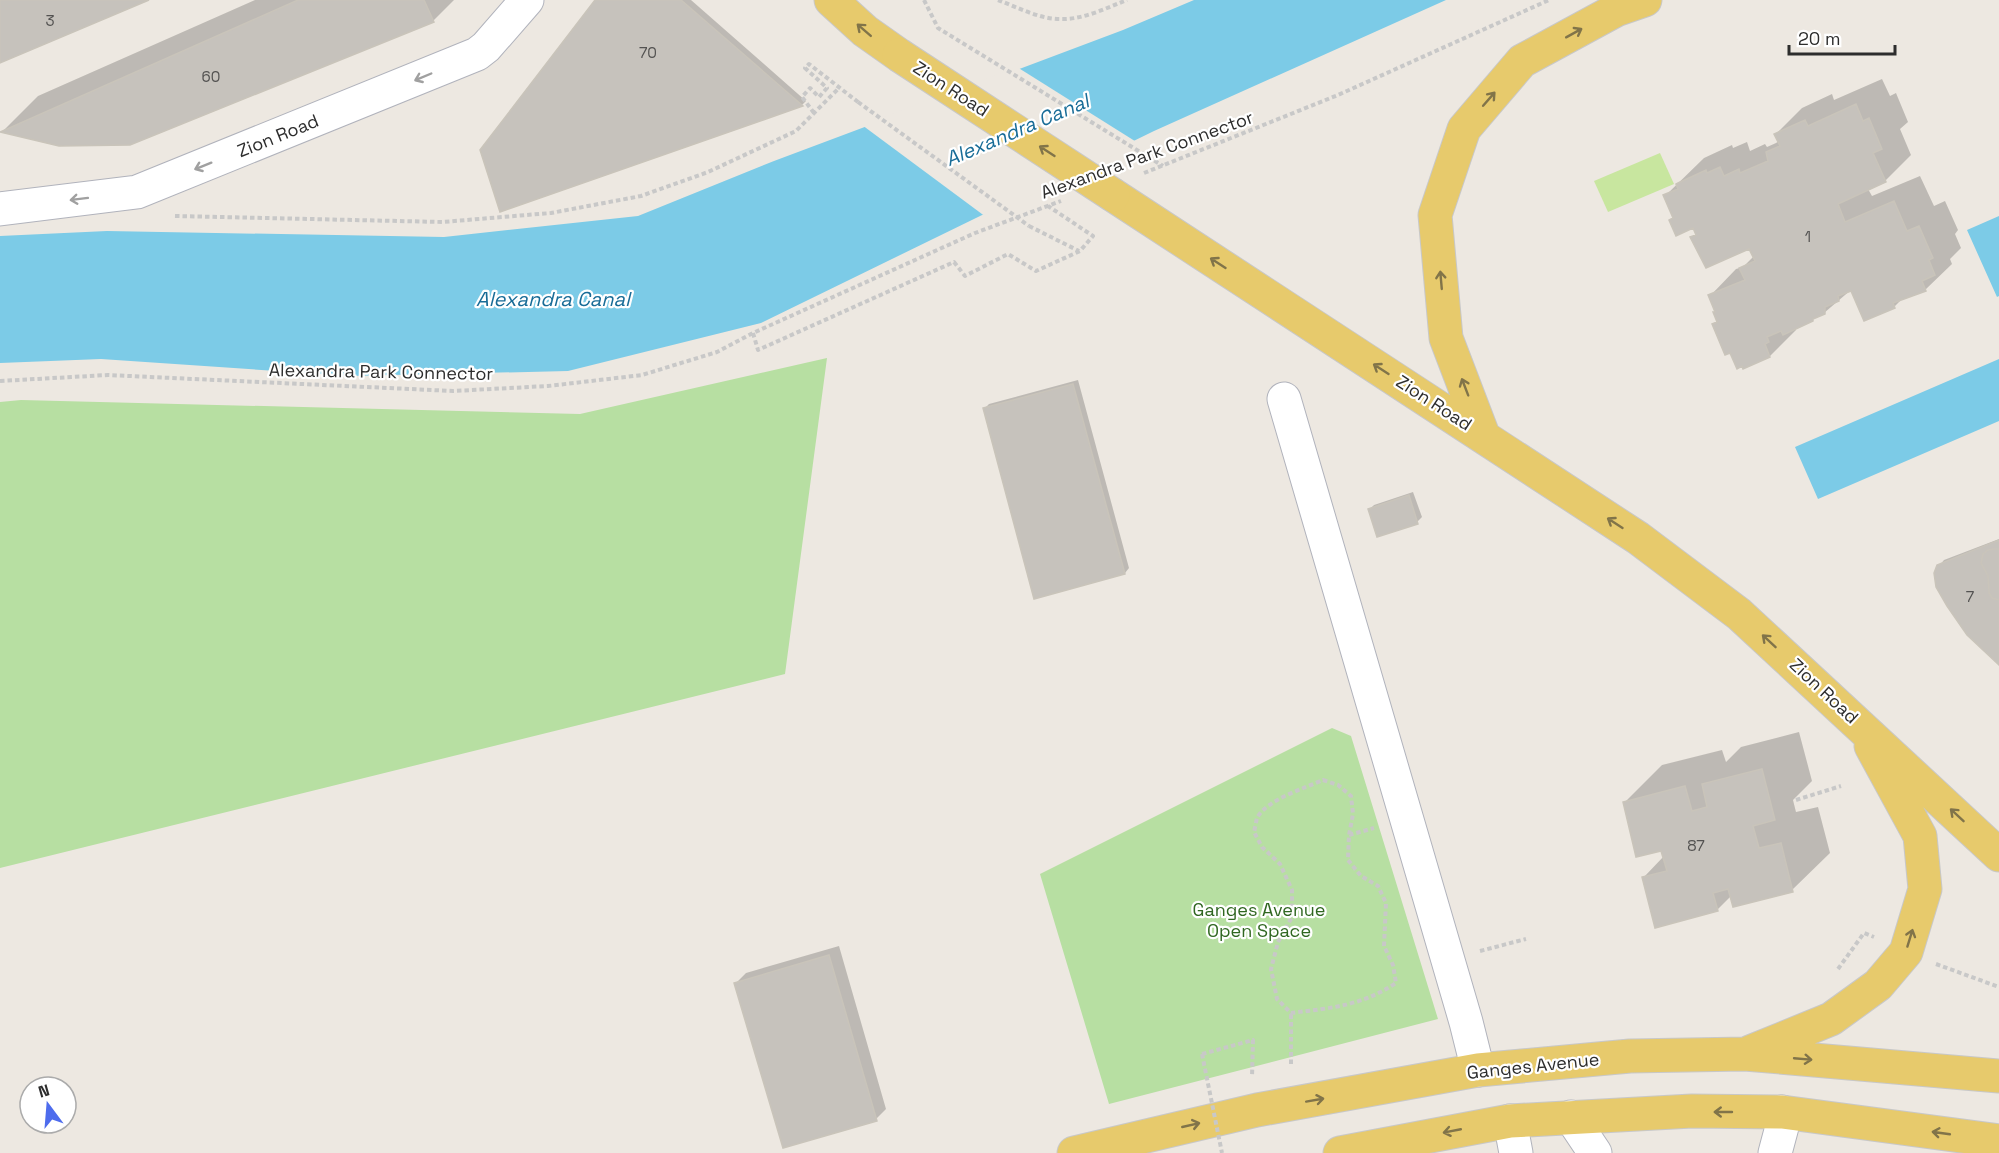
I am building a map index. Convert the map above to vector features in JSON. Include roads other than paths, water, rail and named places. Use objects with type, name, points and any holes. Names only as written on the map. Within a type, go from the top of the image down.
[{"type":"main road","name":"Zion Road","points":[[831,0],[864,31],[899,55],[1638,538],[1739,614],[1999,855]]},
{"type":"main road","points":[[1483,435],[1446,338],[1435,215],[1464,129],[1522,61],[1616,10],[1645,0]]},
{"type":"main road","points":[[1745,1054],[1831,1019],[1878,985],[1906,952],[1925,889],[1920,836],[1859,724]]},
{"type":"main road","name":"Ganges Avenue","points":[[1074,1153],[1257,1110],[1478,1070],[1630,1056],[1745,1054],[1999,1076]]},
{"type":"main road","points":[[1340,1153],[1510,1121],[1692,1111],[1782,1112],[1999,1141]]},
{"type":"street","name":"Zion Road","points":[[0,208],[137,192],[148,188],[477,54],[486,47],[527,0]]},
{"type":"street","points":[[1284,399],[1466,1022],[1478,1070]]},
{"type":"street","points":[[1776,1153],[1783,1124],[1782,1112]]},
{"type":"street","points":[[1571,1117],[1595,1153]]},
{"type":"street","points":[[1510,1121],[1515,1153]]},
{"type":"water","name":"Alexandra Canal","points":[[1194,0],[1446,0],[1154,131],[761,323],[568,371],[350,376],[101,359],[0,363],[0,236],[107,231],[444,237],[638,216],[774,161],[1123,30]]},
{"type":"water","points":[[1999,216],[1999,296],[1997,297],[1967,230]]},
{"type":"water","points":[[1999,359],[1999,421],[1818,499],[1795,447]]},
{"type":"park label","name":"Ganges Avenue Open Space","points":[[1259,920]]}]
